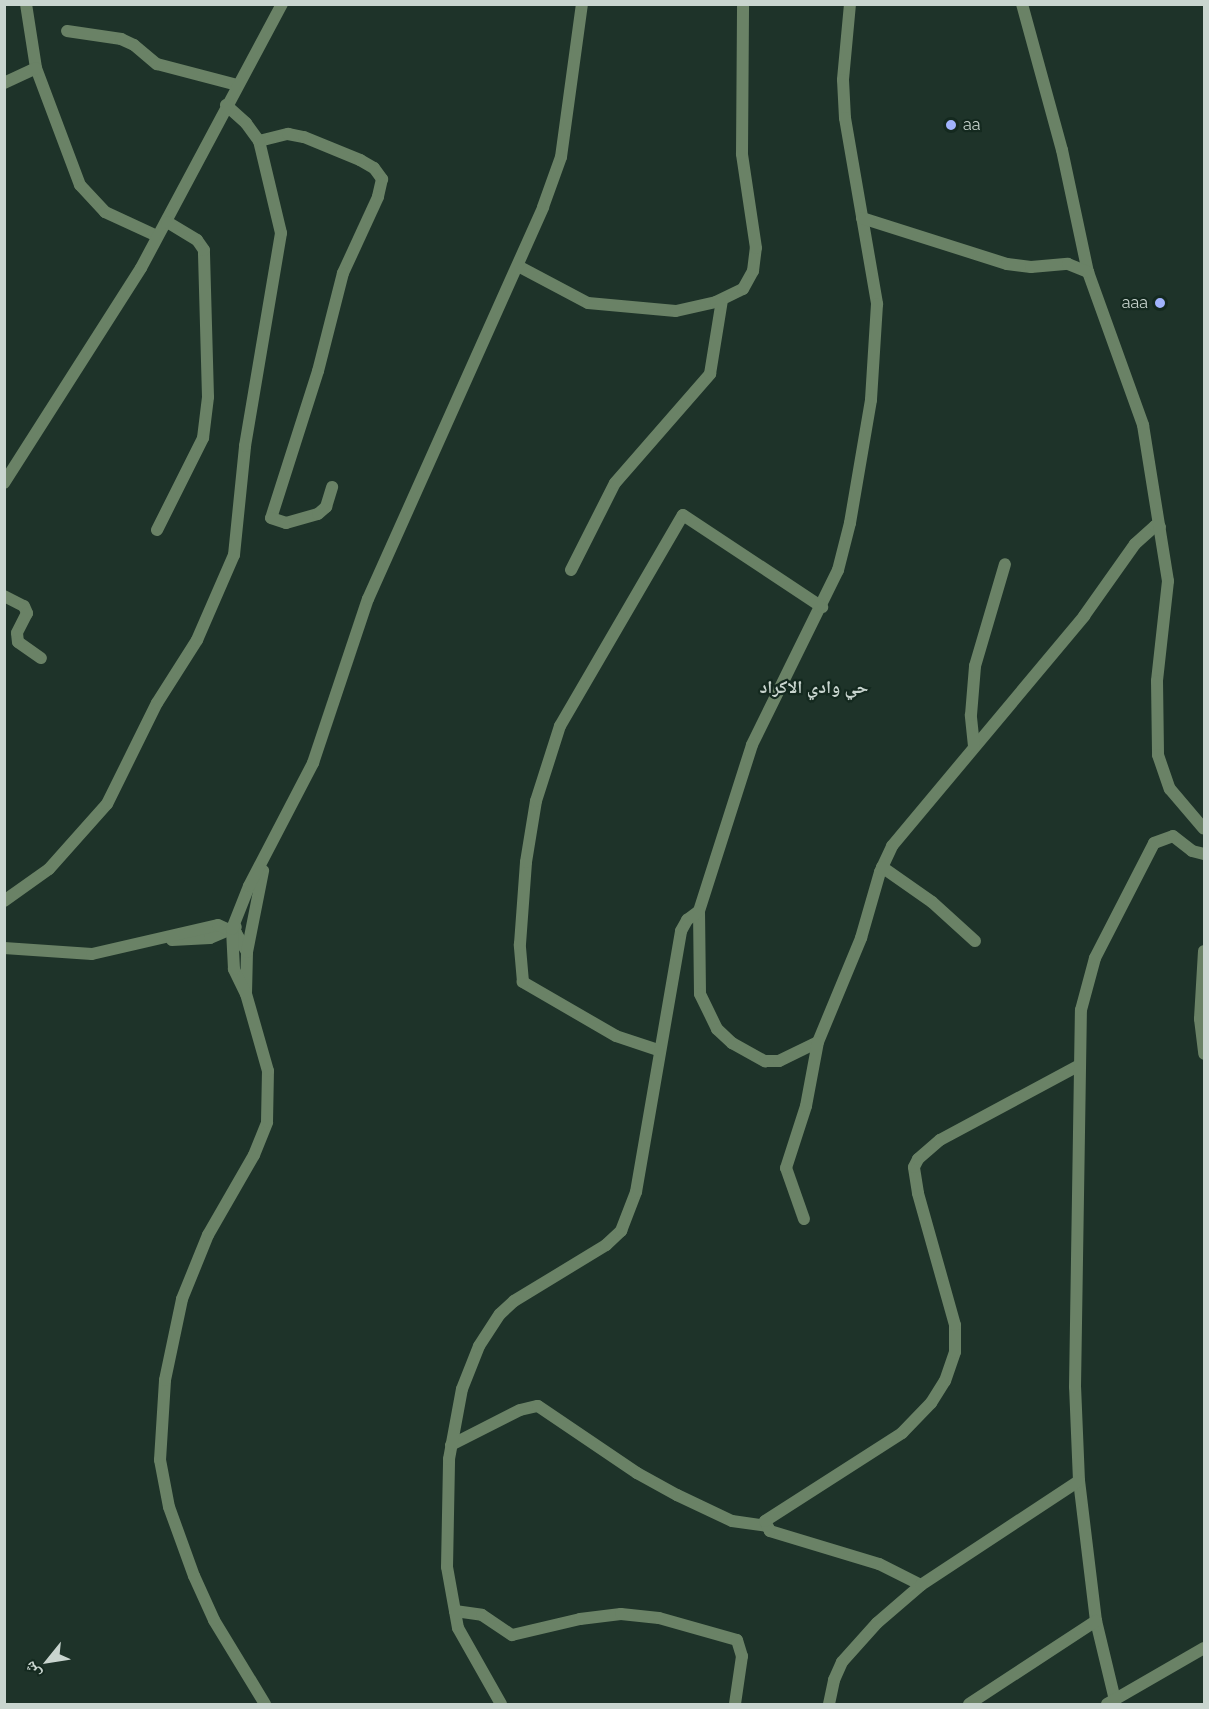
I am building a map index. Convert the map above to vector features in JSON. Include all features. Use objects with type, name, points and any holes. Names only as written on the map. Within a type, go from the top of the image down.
[{"type":"street","points":[[26,4],[36,68],[85,194],[105,212],[157,236]]},
{"type":"street","points":[[4,483],[167,222],[237,84],[282,4]]},
{"type":"street","points":[[265,1704],[214,1620],[184,1553],[160,1460],[164,1390],[182,1299],[208,1235],[254,1155],[267,1122],[268,1071],[246,994],[234,969],[232,929],[249,886],[267,856],[313,764],[358,626],[407,504],[437,447],[518,266],[561,157],[582,4]]},
{"type":"street","points":[[518,266],[588,303],[676,311],[722,300],[743,290],[756,262],[742,153],[743,4]]},
{"type":"street","points":[[818,1042],[797,1055],[765,1061],[717,1029],[700,994],[699,912],[752,745],[822,607],[850,523],[875,370],[877,304],[844,118],[843,80],[850,4]]},
{"type":"street","points":[[1022,4],[1062,150],[1088,272],[1143,425],[1168,581],[1157,681],[1158,756],[1170,789],[1204,829]]},
{"type":"street","points":[[68,31],[121,39],[134,45],[157,64],[237,84]]},
{"type":"street","points":[[4,83],[36,68]]},
{"type":"street","points":[[4,901],[49,869],[107,804],[158,703],[197,640],[234,555],[248,427],[281,249],[279,220],[259,141],[246,123],[226,105]]},
{"type":"street","points":[[259,141],[288,134],[304,137],[360,160],[374,168],[382,179],[378,197],[344,273],[318,370],[271,518],[286,523],[318,514],[326,507],[332,487]]},
{"type":"street","points":[[862,218],[1007,264],[1031,267],[1068,264],[1088,272]]},
{"type":"street","points":[[157,530],[204,438],[208,397],[204,250],[196,240],[167,222]]},
{"type":"street","points":[[571,570],[615,483],[710,374],[722,300]]},
{"type":"street","points":[[658,1050],[616,1036],[523,982],[520,944],[526,862],[542,777],[560,726],[683,515],[822,607]]},
{"type":"street","points":[[804,1219],[786,1168],[807,1106],[818,1042],[861,938],[882,867],[892,846],[1108,586],[1136,544],[1155,526],[1160,527]]},
{"type":"street","points":[[974,746],[971,715],[975,666],[1005,564]]},
{"type":"street","points":[[4,596],[24,606],[27,613],[17,633],[18,642],[41,658]]},
{"type":"street","points":[[1204,854],[1192,851],[1173,836],[1161,838],[1148,853],[1095,958],[1081,1010],[1078,1066],[1075,1388],[1079,1481],[1096,1621],[1111,1702],[1204,1648]]},
{"type":"street","points":[[246,994],[247,952],[253,912],[267,856]]},
{"type":"street","points":[[882,867],[932,902],[975,941]]},
{"type":"street","points":[[232,929],[253,912]]},
{"type":"street","points":[[501,1704],[458,1628],[447,1566],[445,1508],[451,1445],[468,1371],[500,1314],[514,1301],[606,1245],[621,1231],[636,1192],[658,1050],[681,932],[687,920],[699,912]]},
{"type":"street","points":[[4,948],[92,954],[159,940],[210,925],[232,929],[247,952]]},
{"type":"street","points":[[1204,951],[1200,1019],[1204,1054]]},
{"type":"street","points":[[766,1526],[765,1521],[773,1514],[902,1433],[931,1403],[945,1381],[955,1352],[955,1325],[918,1193],[914,1167],[918,1159],[940,1140],[1078,1066]]},
{"type":"street","points":[[451,1445],[520,1410],[538,1406],[637,1473],[732,1521],[766,1526],[782,1536],[855,1556],[921,1585]]},
{"type":"street","points":[[829,1704],[842,1662],[921,1585],[1079,1481]]},
{"type":"street","points":[[455,1611],[482,1615],[512,1635],[580,1619],[621,1614],[659,1618],[737,1640],[742,1656],[735,1704]]},
{"type":"street","points":[[969,1704],[1096,1621]]},
{"type":"place","name":"aa","points":[[951,125]]},
{"type":"place","name":"aaa","points":[[1160,303]]},
{"type":"district","name":"حي وادي الاكراد","points":[[814,687]]}]
